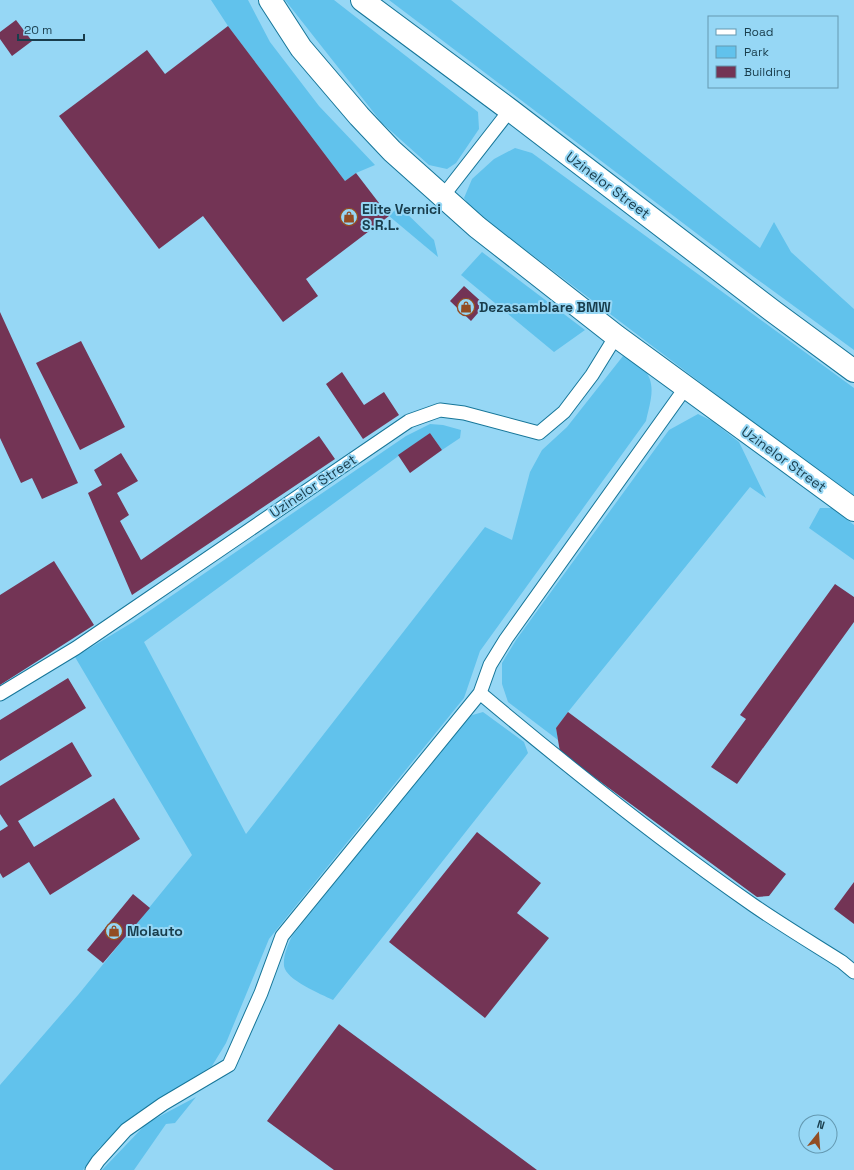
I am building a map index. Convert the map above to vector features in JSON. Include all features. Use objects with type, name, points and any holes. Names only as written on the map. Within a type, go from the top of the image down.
[{"type":"street","name":"Uzinelor Street","points":[[270,0],[301,48],[359,116],[392,151],[477,227],[616,336],[854,510]]},
{"type":"street","name":"Uzinelor Street","points":[[362,0],[510,110],[774,312],[854,371]]},
{"type":"lane","points":[[443,196],[510,110]]},
{"type":"lane","name":"Uzinelor Street","points":[[0,694],[76,648],[409,421],[440,410],[464,412],[539,433],[564,412],[592,375],[616,336]]},
{"type":"lane","points":[[92,1170],[98,1161],[126,1130],[163,1104],[229,1065],[261,993],[282,936],[480,693],[490,665],[506,639],[686,387]]},
{"type":"lane","points":[[480,693],[538,742],[665,842],[753,905],[842,962],[854,972]]},
{"type":"green space","points":[[211,0],[248,0],[270,42],[319,106],[375,165],[356,173],[345,181],[228,26]]},
{"type":"green space","points":[[285,0],[334,0],[478,112],[479,129],[456,163],[447,169],[429,165],[382,123]]},
{"type":"green space","points":[[389,0],[451,0],[760,248],[774,222],[791,252],[854,309],[854,350],[754,277]]},
{"type":"green space","points":[[515,148],[532,153],[854,388],[854,496],[779,442],[473,210],[464,198],[472,179],[494,159]]},
{"type":"green space","points":[[399,206],[434,240],[438,257],[389,216]]},
{"type":"green space","points":[[482,252],[585,330],[554,352],[461,275]]},
{"type":"green space","points":[[623,356],[640,365],[647,373],[650,380],[652,393],[646,421],[480,651],[464,698],[269,939],[226,1043],[212,1066],[144,1109],[99,1148],[83,1170],[0,1170],[0,1085],[78,995],[192,855],[75,657],[133,622],[406,436],[430,424],[443,425],[461,430],[460,438],[442,450],[430,433],[144,642],[246,834],[485,527],[512,540],[530,472],[542,450],[567,427]]},
{"type":"green space","points":[[698,414],[712,421],[739,442],[766,498],[750,487],[568,712],[556,728],[558,740],[508,702],[502,684],[502,663],[516,640],[669,430]]},
{"type":"green space","points":[[820,508],[832,508],[854,525],[854,560],[809,528]]},
{"type":"green space","points":[[483,712],[524,742],[528,753],[333,1000],[297,981],[286,971],[284,966],[285,954],[292,936],[469,716]]},
{"type":"green space","points":[[196,1097],[175,1123],[166,1124],[134,1170],[102,1170],[147,1123]]},
{"type":"building","points":[[16,20],[32,41],[12,56],[0,39],[0,32]]},
{"type":"building","points":[[228,26],[345,181],[356,173],[389,216],[306,279],[318,296],[283,322],[203,216],[159,249],[59,116],[147,50],[165,74]]},
{"type":"building","points":[[464,286],[485,305],[471,321],[450,301]]},
{"type":"building","points":[[0,312],[78,483],[42,499],[32,478],[21,483],[0,438]]},
{"type":"building","points":[[81,341],[125,427],[80,450],[36,363]]},
{"type":"building","points":[[342,372],[364,405],[384,392],[399,415],[363,439],[326,384]]},
{"type":"building","points":[[430,433],[442,450],[410,473],[398,455]]},
{"type":"building","points":[[319,436],[335,459],[132,595],[88,493],[102,485],[94,470],[121,453],[138,481],[117,493],[129,515],[120,521],[141,560]]},
{"type":"building","points":[[54,561],[94,625],[0,685],[0,595]]},
{"type":"building","points":[[835,584],[854,597],[854,622],[737,784],[711,767],[746,719],[740,715]]},
{"type":"building","points":[[68,678],[86,708],[0,761],[0,720]]},
{"type":"building","points":[[568,712],[786,874],[769,896],[757,897],[560,752],[556,728]]},
{"type":"building","points":[[72,742],[92,776],[18,821],[34,847],[114,798],[140,839],[50,895],[29,862],[3,878],[0,873],[0,831],[8,826],[0,814],[0,786]]},
{"type":"building","points":[[477,832],[541,883],[517,913],[549,938],[485,1018],[389,942]]},
{"type":"building","points":[[854,882],[854,924],[834,909]]},
{"type":"building","points":[[133,894],[150,908],[103,963],[87,950]]},
{"type":"building","points":[[339,1024],[537,1170],[334,1170],[267,1121]]},
{"type":"place","name":"Elite Vernici S.R.L.","points":[[349,217]]},
{"type":"place","name":"Dezasamblare BMW","points":[[466,307]]},
{"type":"place","name":"Molauto","points":[[114,931]]}]
